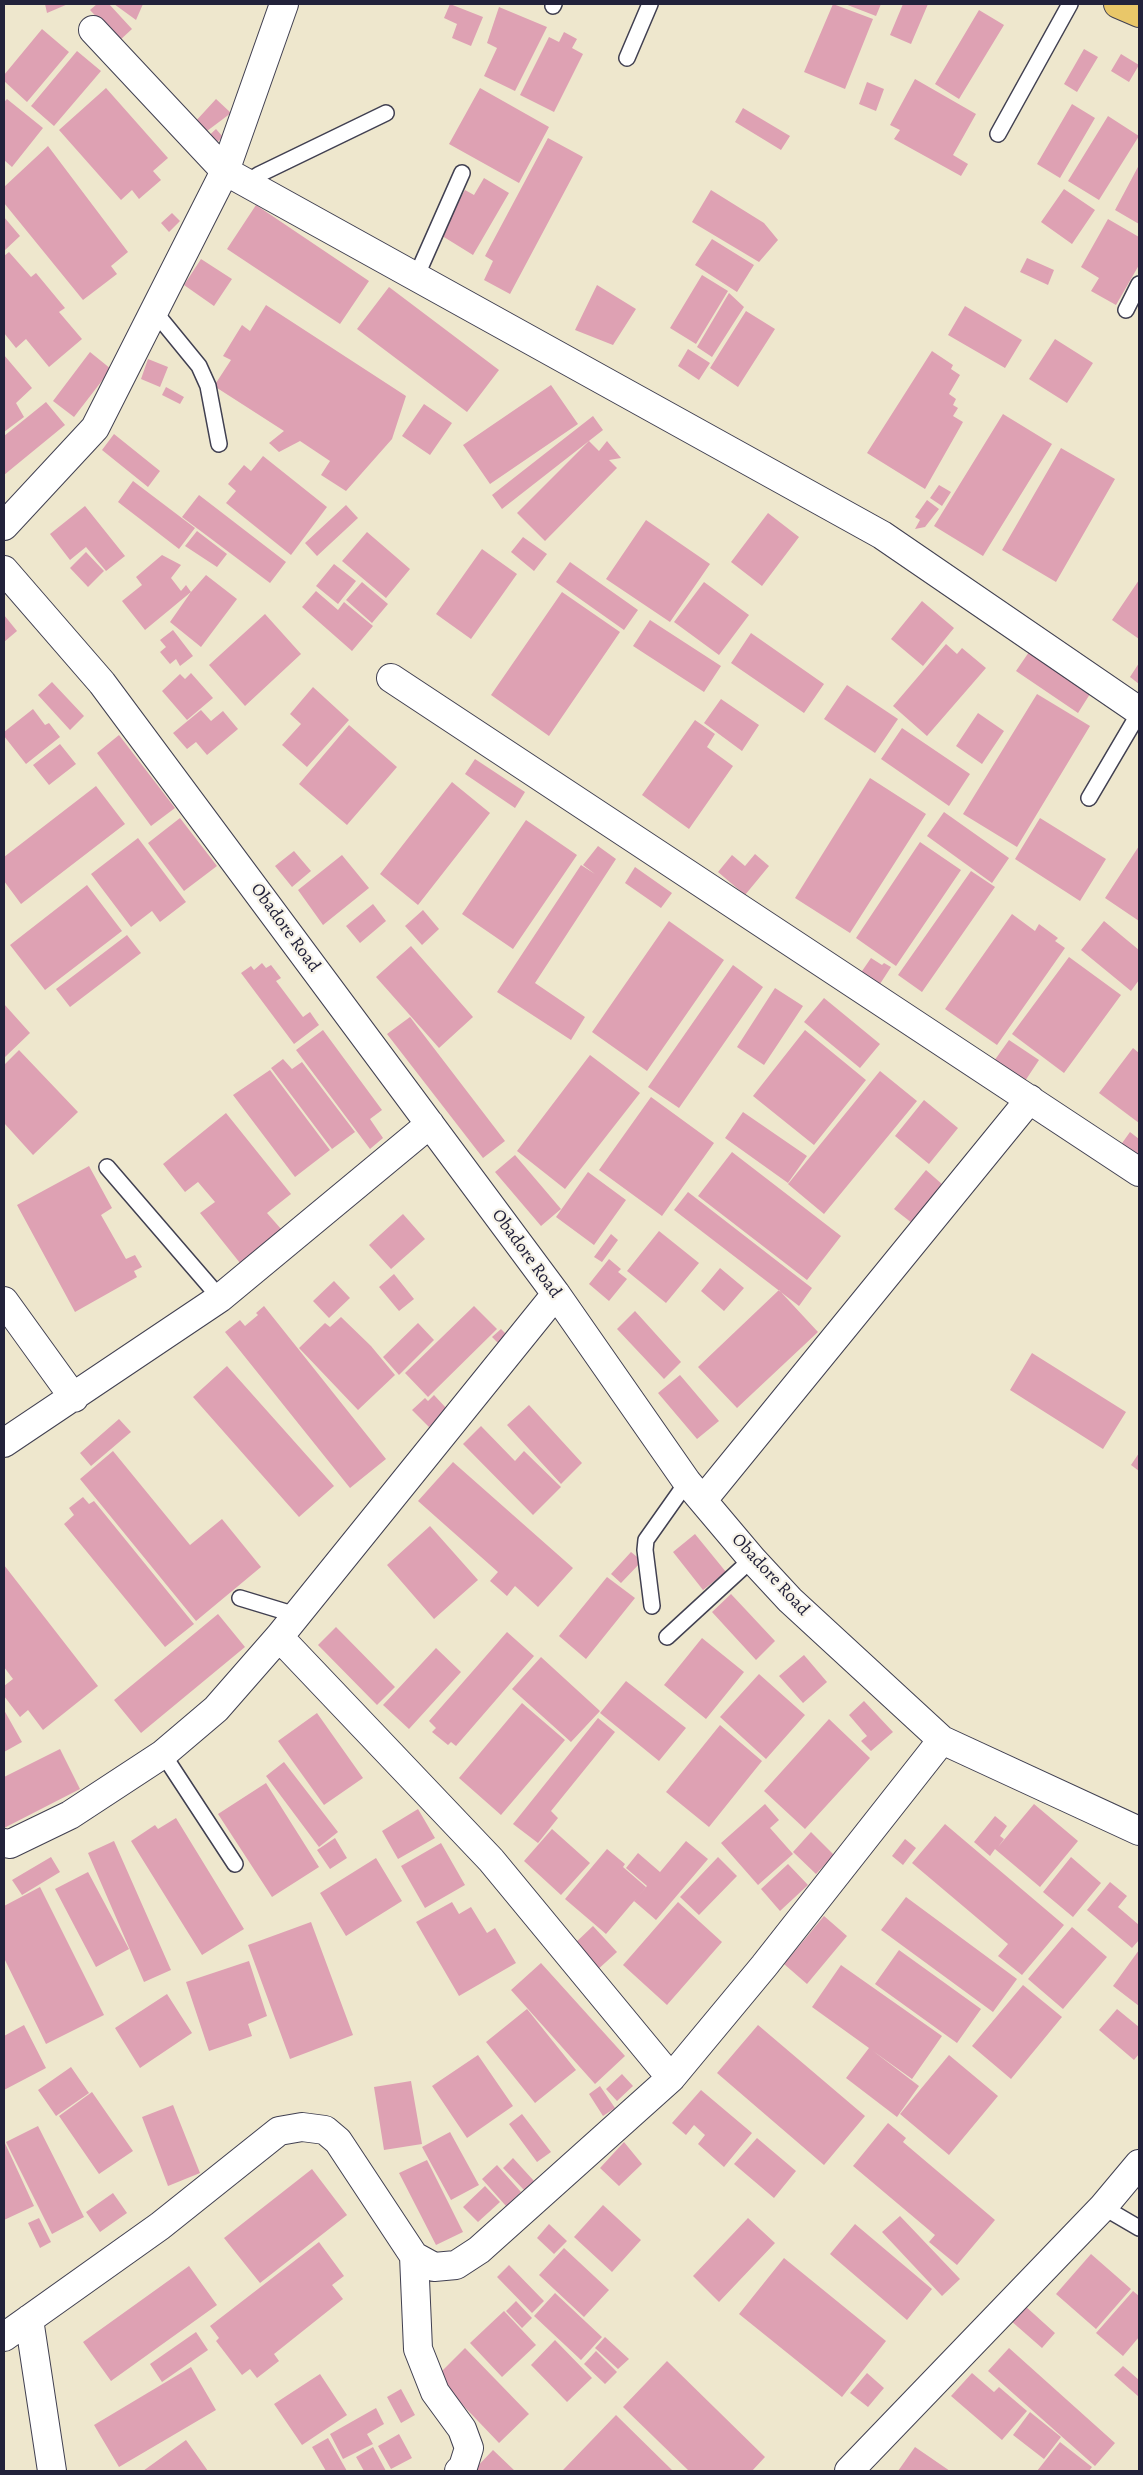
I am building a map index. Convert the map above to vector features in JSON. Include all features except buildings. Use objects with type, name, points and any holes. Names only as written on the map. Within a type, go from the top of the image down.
[{"type":"main road","points":[[1118,4],[1139,13]]},
{"type":"street","points":[[4,526],[95,428],[154,311],[236,177],[284,4]]},
{"type":"street","points":[[93,30],[236,177],[882,535],[1139,712]]},
{"type":"street","name":"Obadore Road","points":[[4,570],[102,683],[556,1294],[695,1491],[752,1559],[790,1600],[942,1740],[1139,1830]]},
{"type":"street","points":[[391,678],[1139,1172]]},
{"type":"street","points":[[695,1491],[1030,1099]]},
{"type":"street","points":[[4,1443],[74,1398],[220,1298],[430,1124]]},
{"type":"street","points":[[6,1850],[70,1815],[163,1754],[216,1709],[279,1637],[556,1294]]},
{"type":"street","points":[[4,1302],[74,1398]]},
{"type":"street","points":[[279,1637],[491,1860],[671,2078]]},
{"type":"street","points":[[4,2337],[160,2226],[279,2131],[302,2127],[325,2130],[338,2141],[414,2256],[434,2267],[456,2265],[479,2250],[671,2078],[770,1958],[942,1740]]},
{"type":"street","points":[[849,2471],[1103,2207],[1139,2164]]},
{"type":"street","points":[[414,2256],[418,2349],[435,2392],[462,2429],[469,2448],[463,2467],[458,2471]]},
{"type":"street","points":[[29,2319],[52,2471]]},
{"type":"lane","points":[[627,58],[650,4]]},
{"type":"lane","points":[[998,134],[1070,4]]},
{"type":"lane","points":[[236,177],[260,174],[386,113]]},
{"type":"lane","points":[[416,277],[462,173]]},
{"type":"lane","points":[[1126,310],[1139,284]]},
{"type":"lane","points":[[154,311],[199,366],[208,386],[219,444]]},
{"type":"lane","points":[[1089,798],[1139,712]]},
{"type":"lane","points":[[107,1166],[220,1298]]},
{"type":"lane","points":[[652,1606],[645,1550],[646,1540],[695,1491]]},
{"type":"lane","points":[[667,1637],[752,1559]]},
{"type":"lane","points":[[240,1598],[296,1615]]},
{"type":"lane","points":[[163,1754],[235,1864]]},
{"type":"lane","points":[[1103,2207],[1139,2228]]}]
